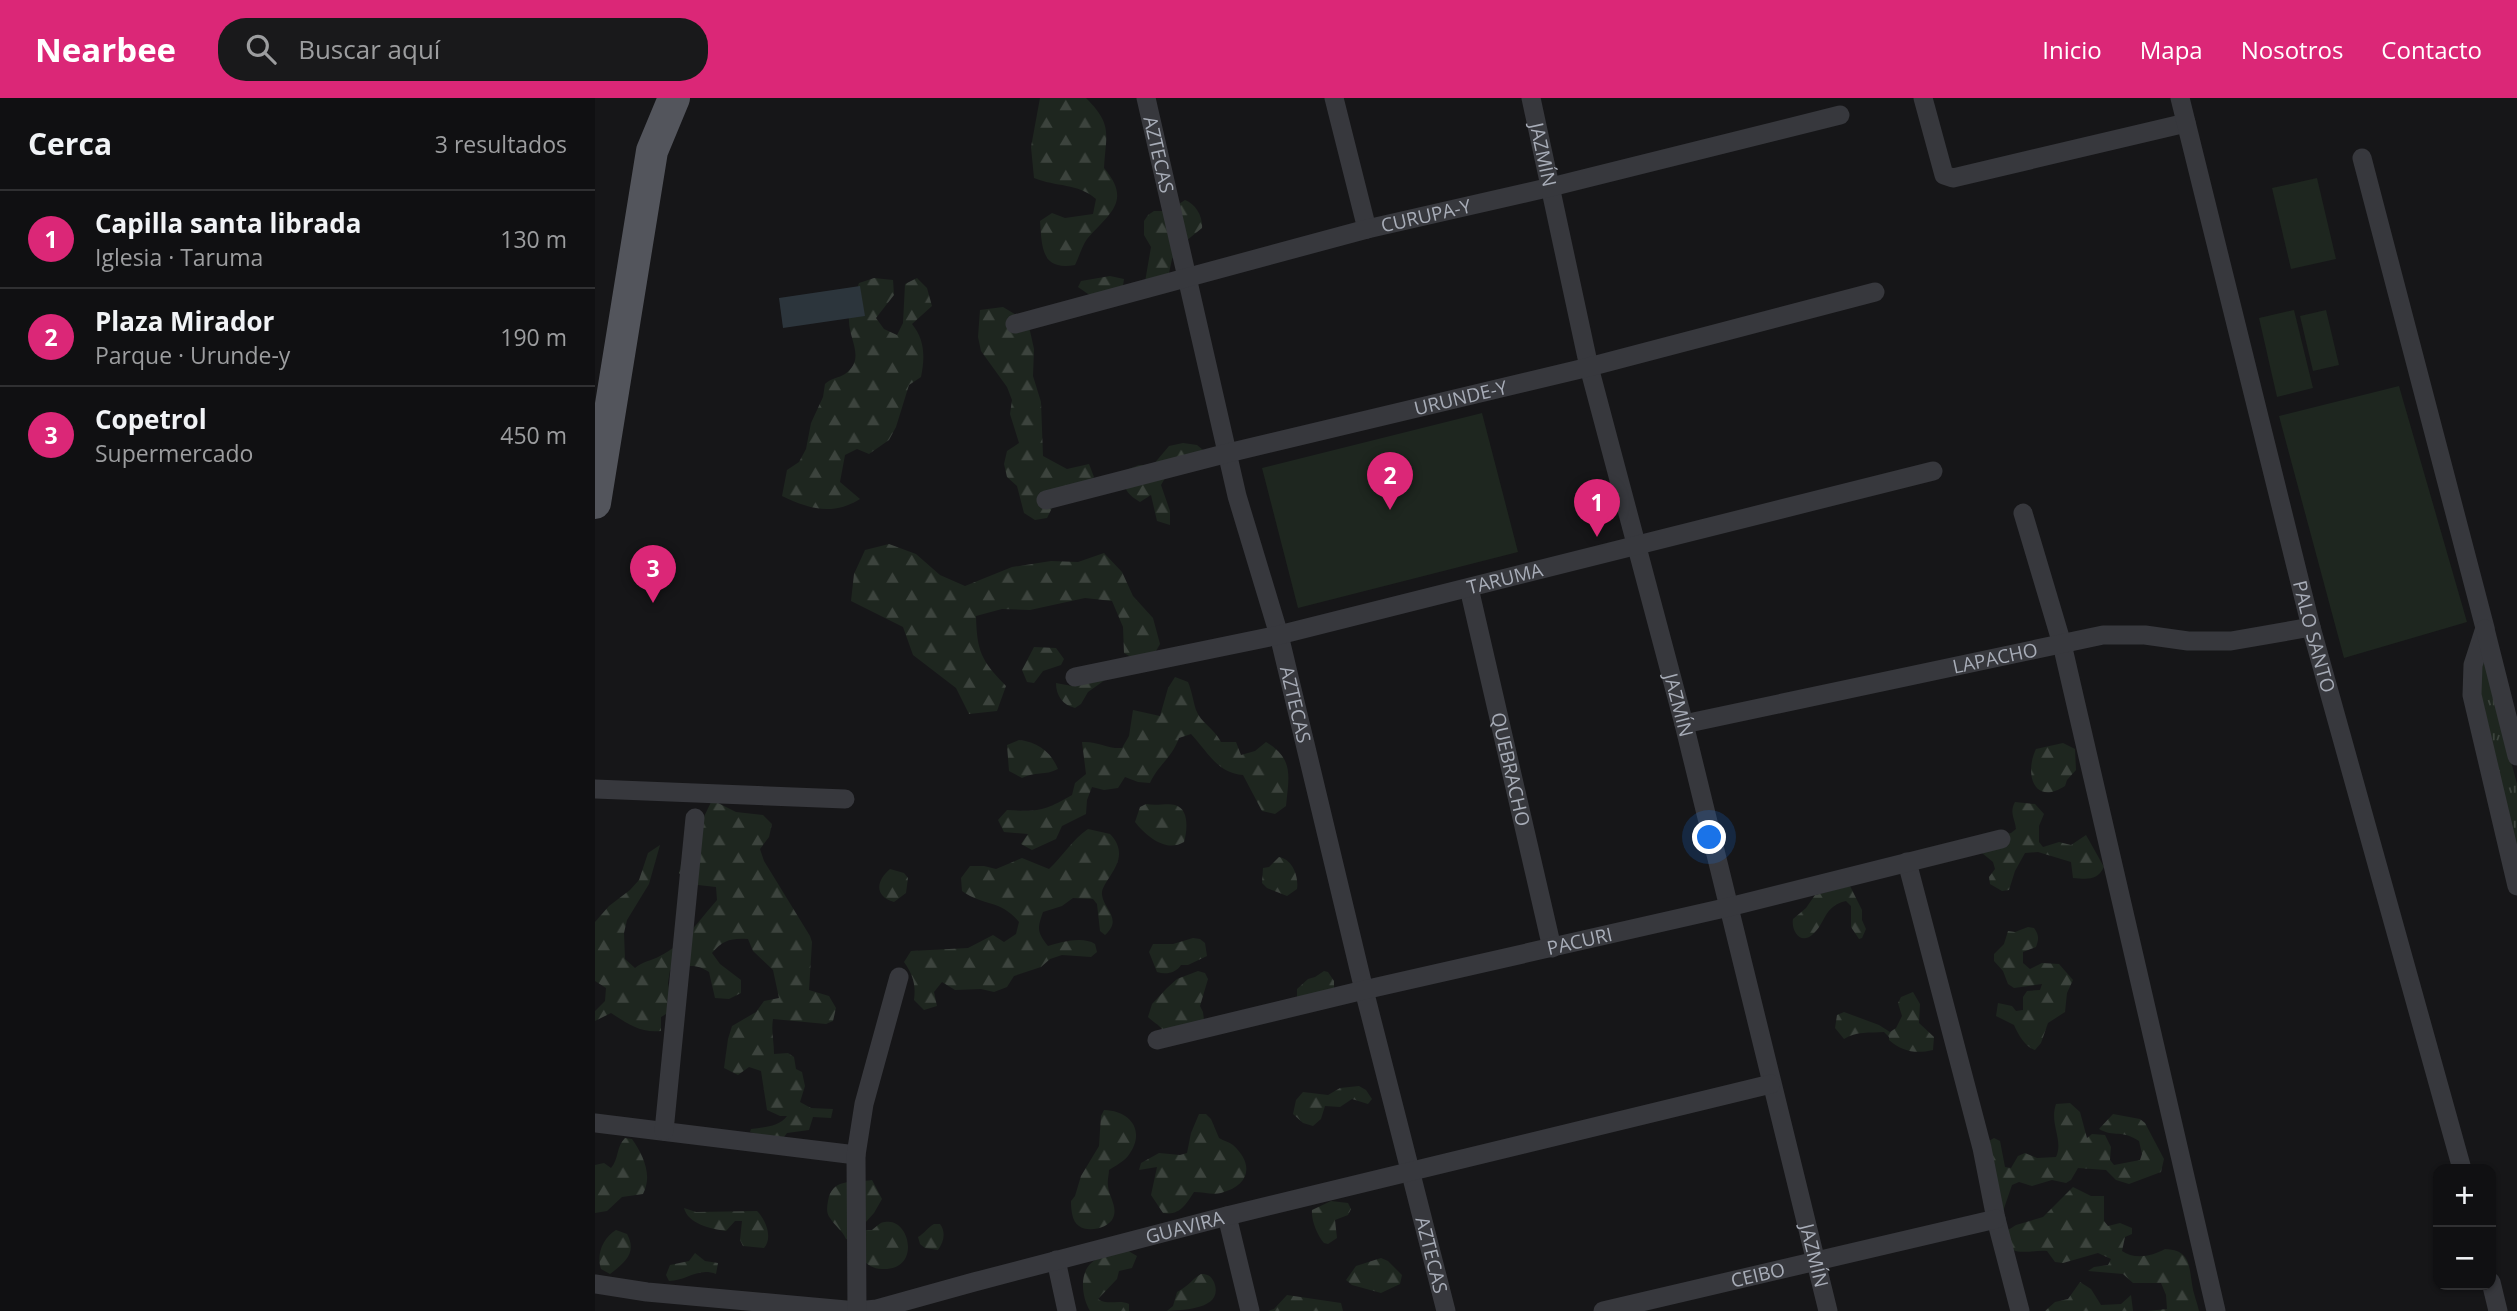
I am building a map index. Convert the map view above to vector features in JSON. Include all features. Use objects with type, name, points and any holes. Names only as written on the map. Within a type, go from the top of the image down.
[{"type":"main road","points":[[596,494],[652,151],[674,98]]},
{"type":"street","name":"AZTECAS","points":[[1146,98],[1237,496],[1279,635],[1364,990],[1446,1311]]},
{"type":"street","points":[[1334,98],[1367,229]]},
{"type":"street","name":"JAZMÍN","points":[[1531,98],[1590,367],[1684,724],[1828,1311]]},
{"type":"street","points":[[1923,98],[1944,175],[1953,178],[2186,123]]},
{"type":"street","name":"PALO SANTO","points":[[2180,98],[2311,627],[2461,1164]]},
{"type":"street","name":"CURUPA-Y","points":[[1015,324],[1367,229],[1551,187],[1840,115]]},
{"type":"street","points":[[2361,158],[2517,757]]},
{"type":"street","name":"URUNDE-Y","points":[[1046,500],[1228,453],[1590,367],[1875,292]]},
{"type":"street","name":"TARUMA","points":[[1075,677],[1279,635],[1933,471]]},
{"type":"street","points":[[2024,513],[2062,644],[2216,1311]]},
{"type":"street","name":"QUEBRACHO","points":[[1469,588],[1552,948]]},
{"type":"street","name":"LAPACHO","points":[[1684,724],[2103,635],[2231,641],[2311,627]]},
{"type":"street","points":[[2485,628],[2473,664],[2472,695],[2517,886]]},
{"type":"street","points":[[595,789],[845,799]]},
{"type":"street","points":[[664,1131],[695,818]]},
{"type":"street","name":"PACURI","points":[[1157,1040],[1729,907],[2001,839]]},
{"type":"street","points":[[1907,862],[1982,1148],[1996,1219],[2020,1311]]},
{"type":"street","points":[[857,1311],[856,1155],[864,1104],[899,977]]},
{"type":"street","name":"GUAVIRA","points":[[595,1284],[647,1292],[857,1311],[878,1310],[1227,1216],[1771,1084]]},
{"type":"street","points":[[595,1123],[856,1155]]},
{"type":"street","points":[[1227,1216],[1250,1311]]},
{"type":"street","name":"CEIBO","points":[[1603,1311],[1637,1306],[1996,1219]]},
{"type":"street","points":[[1056,1261],[1067,1311]]},
{"type":"street","points":[[2493,1290],[2498,1311]]},
{"type":"green space","points":[[1040,98],[1086,98],[1100,115],[1106,130],[1104,168],[1117,190],[1117,199],[1109,215],[1085,242],[1075,265],[1055,264],[1045,255],[1040,221],[1052,213],[1065,218],[1093,214],[1096,199],[1082,190],[1034,178],[1031,147]]},
{"type":"green space","points":[[2317,178],[2336,259],[2291,269],[2272,188]]},
{"type":"green space","points":[[1185,200],[1198,211],[1202,228],[1181,245],[1172,259],[1169,273],[1145,282],[1151,247],[1144,235],[1144,221],[1154,211],[1168,211]]},
{"type":"green space","points":[[1110,276],[1124,279],[1123,286],[1091,296],[1078,287],[1081,281]]},
{"type":"green space","points":[[874,278],[893,280],[894,295],[876,318],[884,329],[897,335],[903,323],[905,284],[917,278],[927,288],[932,306],[912,324],[923,349],[921,377],[909,385],[896,427],[889,440],[869,454],[857,449],[845,455],[840,482],[860,499],[840,508],[811,507],[782,496],[787,470],[799,462],[806,449],[811,423],[823,397],[825,384],[845,374],[854,362],[855,349],[849,321],[851,306],[859,283]]},
{"type":"green space","points":[[1003,307],[1028,322],[1034,349],[1033,376],[1041,402],[1043,456],[1067,469],[1089,464],[1094,477],[1084,487],[1059,494],[1047,518],[1035,520],[1024,513],[1017,486],[1007,477],[1004,464],[1007,451],[1019,443],[1010,414],[1012,400],[1007,387],[981,351],[978,337],[980,310]]},
{"type":"green space","points":[[2294,310],[2313,388],[2277,397],[2259,318]]},
{"type":"green space","points":[[2326,310],[2339,365],[2313,371],[2300,316]]},
{"type":"green space","points":[[2399,386],[2467,622],[2344,658],[2279,416]]},
{"type":"green space","points":[[1482,413],[1518,552],[1298,608],[1262,468]]},
{"type":"green space","points":[[1183,443],[1197,445],[1208,454],[1207,467],[1168,473],[1161,485],[1170,511],[1170,525],[1157,521],[1151,495],[1140,502],[1131,496],[1125,485],[1125,476],[1126,470],[1139,465],[1153,465],[1169,446]]},
{"type":"green space","points":[[889,544],[916,554],[940,575],[965,586],[1012,567],[1051,561],[1078,562],[1104,553],[1122,572],[1133,596],[1153,618],[1160,644],[1147,666],[1124,653],[1123,627],[1112,601],[1085,598],[1030,610],[1002,609],[976,616],[982,655],[1006,686],[997,711],[969,714],[956,688],[913,655],[903,627],[851,601],[854,574],[865,550]]},
{"type":"green space","points":[[1034,647],[1056,648],[1064,659],[1061,665],[1043,671],[1034,683],[1027,682],[1022,670]]},
{"type":"green space","points":[[2482,662],[2485,664],[2517,784],[2517,856],[2479,703]]},
{"type":"green space","points":[[1175,677],[1188,682],[1198,714],[1221,742],[1236,742],[1241,755],[1255,751],[1266,742],[1275,748],[1288,769],[1286,806],[1275,814],[1262,811],[1243,775],[1220,766],[1191,734],[1179,738],[1150,783],[1125,777],[1118,788],[1104,790],[1092,787],[1086,814],[1062,826],[1056,839],[1032,850],[1021,844],[1028,834],[1004,832],[998,820],[1007,810],[1041,809],[1072,795],[1075,783],[1086,774],[1082,742],[1122,748],[1129,736],[1133,710],[1160,716],[1168,688]]},
{"type":"green space","points":[[1105,680],[1088,692],[1081,704],[1075,708],[1061,699],[1056,688],[1056,683],[1072,686]]},
{"type":"green space","points":[[1019,740],[1043,749],[1058,769],[1022,778],[1009,771],[1007,745]]},
{"type":"green space","points":[[2063,743],[2075,749],[2076,770],[2065,786],[2054,791],[2039,790],[2034,784],[2031,768],[2036,749]]},
{"type":"green space","points":[[712,800],[736,812],[763,815],[772,824],[769,837],[760,849],[764,861],[810,936],[812,942],[809,990],[829,996],[836,1008],[833,1021],[826,1024],[773,1019],[774,1054],[788,1053],[794,1057],[796,1069],[802,1072],[805,1086],[800,1102],[811,1108],[833,1109],[831,1118],[813,1117],[809,1130],[787,1133],[781,1141],[750,1132],[751,1129],[776,1124],[787,1116],[767,1110],[761,1071],[749,1067],[738,1075],[724,1068],[732,1026],[756,1012],[764,1001],[779,998],[773,970],[753,951],[748,939],[728,941],[712,953],[720,964],[741,980],[741,993],[729,999],[715,998],[709,972],[694,966],[680,967],[670,970],[668,983],[673,1010],[661,1017],[661,1031],[640,1029],[611,1013],[595,1021],[595,1011],[605,1001],[606,988],[595,981],[595,922],[639,880],[648,853],[660,845],[649,884],[627,920],[624,933],[625,959],[635,968],[676,945],[717,900],[716,887],[689,884],[679,873],[688,833],[700,825]]},
{"type":"green space","points":[[2015,802],[2035,804],[2044,814],[2039,826],[2039,842],[2043,847],[2059,842],[2071,845],[2086,835],[2104,867],[2101,872],[2091,878],[2073,878],[2071,862],[2038,852],[2025,853],[2009,890],[2002,891],[1990,884],[1989,877],[1995,869],[1993,862],[1982,853],[1982,841],[2011,833],[2016,829],[2012,812]]},
{"type":"green space","points":[[1146,804],[1172,804],[1180,807],[1186,821],[1184,842],[1177,845],[1163,844],[1145,833],[1135,822],[1140,807]]},
{"type":"green space","points":[[1088,829],[1110,834],[1117,843],[1119,852],[1115,869],[1102,895],[1112,919],[1110,929],[1105,935],[1100,931],[1097,904],[1093,899],[1073,898],[1062,906],[1043,912],[1039,930],[1048,946],[1084,940],[1095,944],[1097,952],[1091,957],[1062,955],[1050,959],[1041,967],[1014,976],[1007,987],[994,992],[981,989],[955,990],[942,982],[934,992],[937,1006],[924,1010],[914,1000],[913,980],[904,962],[911,951],[968,948],[993,935],[1004,942],[1016,934],[1019,922],[1012,915],[999,906],[962,891],[961,878],[970,866],[996,869],[1022,858],[1049,869]]},
{"type":"green space","points":[[1279,857],[1288,861],[1297,879],[1297,889],[1287,896],[1267,888],[1262,883],[1263,868],[1269,867]]},
{"type":"green space","points":[[890,869],[904,873],[908,878],[906,893],[894,902],[883,896],[879,888],[882,878]]},
{"type":"green space","points":[[1850,886],[1862,910],[1866,929],[1862,938],[1859,939],[1851,927],[1851,906],[1846,901],[1833,907],[1817,931],[1808,938],[1797,935],[1793,928],[1793,919],[1806,908],[1815,895]]},
{"type":"green space","points":[[2028,927],[2034,928],[2038,939],[2036,947],[2023,952],[2023,963],[2030,969],[2042,963],[2059,964],[2073,980],[2067,993],[2065,1012],[2048,1023],[2041,1043],[2035,1050],[2025,1043],[2014,1025],[1996,1016],[1998,1003],[2012,1006],[2016,1011],[2023,1010],[2023,997],[2027,991],[2040,990],[2042,984],[2014,988],[2008,984],[2003,971],[1994,961],[1994,954],[2004,944],[2008,931],[2015,932]]},
{"type":"green space","points":[[1193,938],[1205,943],[1207,956],[1188,965],[1181,965],[1171,973],[1157,972],[1149,952],[1153,944],[1173,944]]},
{"type":"green space","points":[[1198,971],[1205,973],[1208,979],[1200,1006],[1204,1020],[1163,1030],[1148,1017],[1152,1004],[1177,979]]},
{"type":"green space","points":[[1324,971],[1328,972],[1334,981],[1334,988],[1297,998],[1297,989],[1308,979]]},
{"type":"green space","points":[[1913,992],[1920,1004],[1919,1023],[1934,1037],[1933,1050],[1915,1052],[1905,1049],[1889,1040],[1884,1032],[1858,1034],[1844,1039],[1835,1028],[1837,1015],[1844,1012],[1890,1032],[1896,1028],[1902,1016],[1898,1003],[1901,997]]},
{"type":"green space","points":[[1359,1086],[1366,1090],[1372,1099],[1368,1104],[1352,1099],[1340,1107],[1325,1106],[1321,1119],[1313,1126],[1303,1123],[1293,1114],[1296,1100],[1303,1092],[1328,1095],[1340,1088]]},
{"type":"green space","points":[[2070,1103],[2080,1112],[2087,1138],[2092,1134],[2105,1135],[2111,1147],[2110,1160],[2114,1165],[2140,1160],[2142,1154],[2139,1141],[2127,1135],[2099,1129],[2113,1114],[2140,1119],[2145,1123],[2164,1159],[2161,1172],[2129,1184],[2116,1180],[2106,1170],[2078,1168],[2066,1183],[2052,1180],[2032,1186],[2019,1182],[2012,1185],[2001,1217],[1982,1145],[1994,1138],[2000,1141],[2005,1167],[2011,1168],[2018,1156],[2025,1153],[2037,1158],[2056,1157],[2058,1144],[2054,1111],[2056,1104]]},
{"type":"green space","points":[[1104,1110],[1114,1111],[1129,1119],[1136,1131],[1136,1139],[1128,1156],[1109,1170],[1108,1184],[1114,1206],[1111,1222],[1103,1227],[1088,1229],[1075,1222],[1071,1201],[1081,1176],[1099,1146],[1101,1116]]},
{"type":"green space","points":[[1199,1114],[1206,1114],[1219,1138],[1233,1145],[1240,1153],[1246,1174],[1238,1185],[1230,1190],[1218,1194],[1194,1192],[1178,1211],[1163,1213],[1151,1195],[1157,1167],[1139,1170],[1141,1163],[1159,1153],[1187,1153]]},
{"type":"green space","points":[[625,1138],[632,1139],[640,1152],[647,1172],[646,1187],[643,1194],[622,1197],[607,1211],[595,1213],[595,1165],[604,1163],[611,1168]]},
{"type":"green space","points":[[872,1180],[882,1199],[865,1223],[865,1230],[872,1230],[885,1222],[894,1223],[901,1228],[906,1235],[907,1254],[903,1262],[895,1267],[882,1269],[867,1264],[853,1241],[846,1239],[828,1214],[828,1201],[834,1188],[845,1183]]},
{"type":"green space","points":[[2073,1187],[2091,1196],[2104,1196],[2104,1221],[2108,1226],[2120,1223],[2132,1228],[2132,1234],[2125,1237],[2122,1251],[2143,1256],[2165,1249],[2184,1256],[2189,1265],[2199,1311],[2147,1311],[2167,1309],[2166,1295],[2161,1283],[2133,1283],[2123,1274],[2088,1271],[2094,1267],[2108,1265],[2111,1259],[2098,1253],[2063,1263],[2055,1262],[2047,1251],[2012,1250],[2005,1232],[2016,1225],[2043,1217]]},
{"type":"green space","points":[[1331,1201],[1348,1203],[1351,1209],[1348,1215],[1335,1220],[1337,1238],[1328,1244],[1324,1243],[1317,1232],[1312,1210]]},
{"type":"green space","points":[[684,1208],[696,1212],[757,1211],[767,1229],[767,1244],[764,1248],[743,1246],[740,1240],[742,1221],[735,1221],[726,1231],[714,1229],[695,1222],[686,1214]]},
{"type":"green space","points":[[934,1224],[940,1224],[944,1234],[938,1250],[925,1248],[918,1237]]},
{"type":"green space","points":[[616,1230],[627,1234],[631,1246],[625,1261],[610,1274],[601,1269],[600,1252],[607,1237]]},
{"type":"green space","points":[[1125,1249],[1137,1256],[1132,1268],[1119,1271],[1117,1279],[1098,1299],[1129,1304],[1129,1311],[1090,1311],[1083,1290],[1087,1269],[1097,1259]]},
{"type":"green space","points":[[695,1253],[705,1261],[718,1263],[716,1274],[703,1272],[669,1281],[666,1275],[670,1265],[689,1261]]},
{"type":"green space","points":[[1381,1258],[1402,1275],[1400,1284],[1381,1293],[1352,1285],[1346,1280],[1356,1266]]},
{"type":"green space","points":[[1201,1274],[1206,1274],[1214,1282],[1216,1291],[1213,1298],[1200,1307],[1167,1311],[1173,1306],[1177,1292]]},
{"type":"green space","points":[[2080,1282],[2091,1289],[2101,1305],[2121,1304],[2131,1295],[2133,1311],[2045,1311],[2055,1302],[2068,1299]]},
{"type":"green space","points":[[1287,1295],[1341,1303],[1343,1311],[1268,1311],[1274,1309]]},
{"type":"shaded area","points":[[860,286],[865,316],[783,328],[779,298]]},
{"type":"place","name":"Plaza Mirador","points":[[1390,510]]},
{"type":"place","name":"Capilla santa librada","points":[[1597,537]]},
{"type":"place","name":"Copetrol","points":[[653,603]]}]
